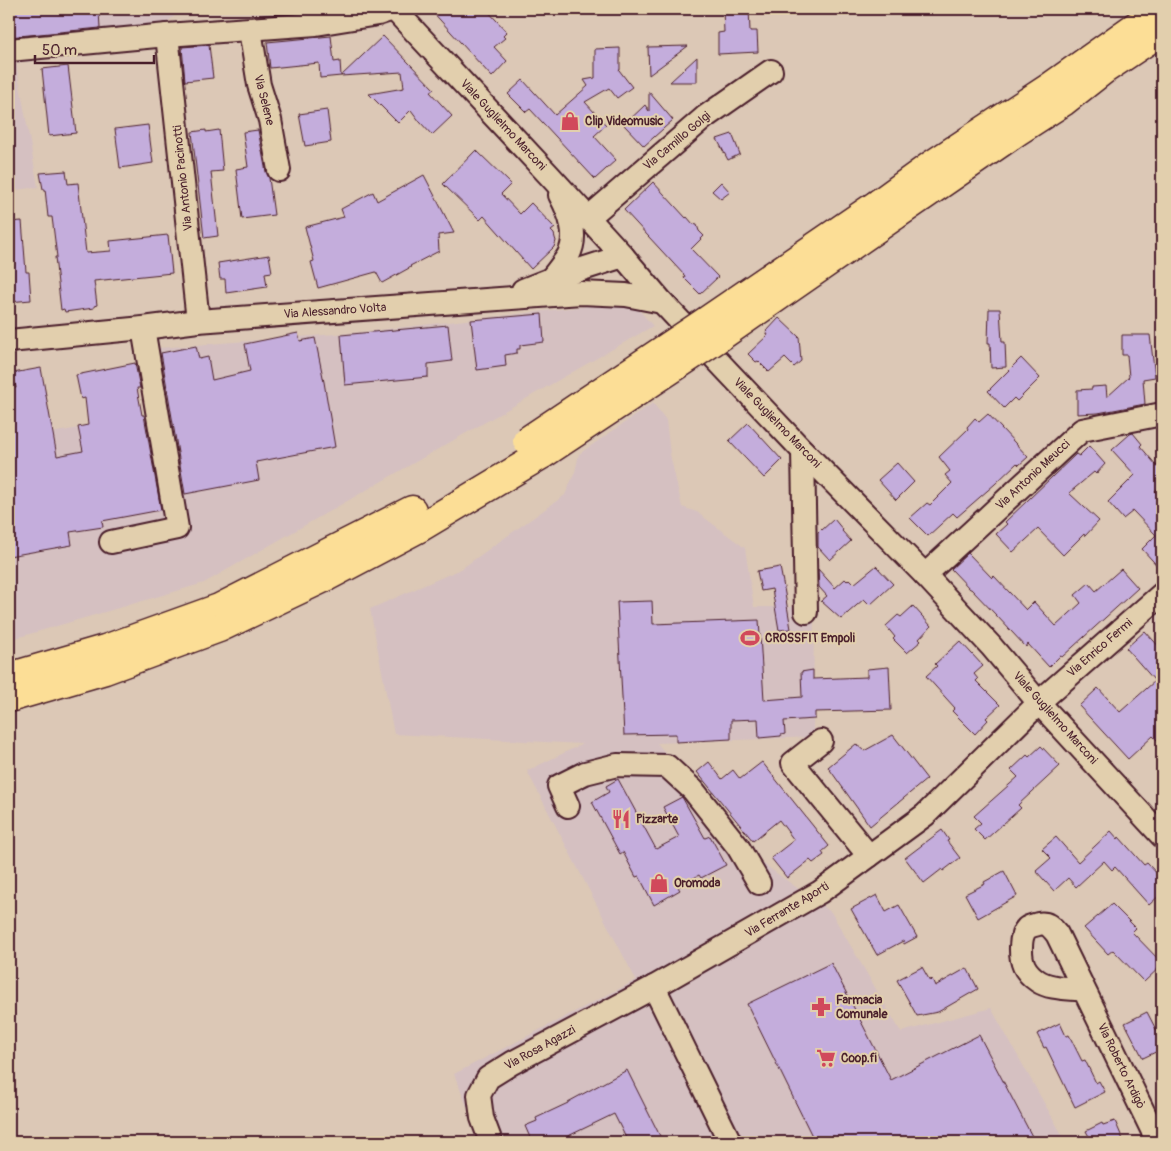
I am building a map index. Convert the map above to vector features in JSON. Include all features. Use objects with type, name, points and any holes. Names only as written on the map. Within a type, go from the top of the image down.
[{"type":"highway","points":[[886,210],[930,166],[1050,86],[1160,9]]},
{"type":"highway","points":[[12,692],[105,649],[219,608],[535,448],[694,329],[1018,131],[1162,31]]},
{"type":"street","points":[[9,50],[316,24],[378,14],[394,9]]},
{"type":"street","name":"Viale Guglielmo Marconi","points":[[394,9],[549,174],[662,302],[991,646],[1039,703],[1162,836]]},
{"type":"street","points":[[178,35],[217,18]]},
{"type":"street","name":"Via Selene","points":[[250,30],[259,85],[270,120],[279,170]]},
{"type":"street","name":"Via Antonio Pacinotti","points":[[178,35],[198,321]]},
{"type":"street","name":"Via Camillo Golgi","points":[[588,218],[705,117],[771,71]]},
{"type":"street","points":[[549,174],[572,221],[573,235],[568,255],[551,279]]},
{"type":"street","points":[[503,298],[551,279],[623,256]]},
{"type":"street","points":[[581,293],[605,285],[613,278],[623,256]]},
{"type":"street","name":"Via Alessandro Volta","points":[[9,341],[198,321],[581,293],[626,295],[662,302]]},
{"type":"street","points":[[111,542],[177,528],[143,328]]},
{"type":"street","name":"Via Antonio Meucci","points":[[925,575],[1082,430],[1162,414]]},
{"type":"street","points":[[803,450],[806,612]]},
{"type":"street","name":"Via Enrico Fermi","points":[[1039,703],[1158,605]]},
{"type":"street","name":"Via Ferrante Aporti","points":[[654,987],[820,892],[869,856],[925,814],[1039,703]]},
{"type":"street","points":[[821,741],[794,762],[869,856]]},
{"type":"street","points":[[568,806],[560,786],[585,772],[617,765],[667,766],[693,790],[738,847],[759,883]]},
{"type":"street","points":[[654,987],[730,1142]]},
{"type":"street","name":"Via Rosa Agazzi","points":[[491,1142],[482,1118],[478,1095],[488,1078],[512,1063],[654,987]]},
{"type":"street","name":"Via Roberto Ardigò","points":[[1084,990],[1158,1142]]},
{"type":"shaded area","points":[[9,9],[183,9],[136,48],[16,63],[38,187],[9,191]]},
{"type":"shaded area","points":[[631,301],[653,326],[204,583],[9,640],[9,441],[158,413],[146,349],[361,332]]},
{"type":"shaded area","points":[[653,403],[666,420],[670,454],[682,507],[697,512],[745,548],[754,607],[814,607],[813,737],[657,743],[754,857],[831,912],[901,1032],[991,1008],[1066,1142],[481,1142],[454,1074],[636,980],[527,771],[582,744],[394,734],[370,609],[461,569],[565,495],[575,472],[579,454]]},
{"type":"building","points":[[9,9],[99,11],[100,28],[9,37]]},
{"type":"building","points":[[430,9],[486,9],[507,32],[503,36],[505,38],[494,47],[507,61],[492,77]]},
{"type":"building","points":[[723,9],[749,9],[750,31],[757,31],[758,52],[718,54],[718,33],[724,32]]},
{"type":"building","points":[[331,36],[334,62],[340,61],[341,76],[320,78],[319,63],[270,68],[267,42]]},
{"type":"building","points":[[383,36],[434,89],[430,92],[452,116],[432,135],[411,110],[398,123],[369,94],[404,88],[402,72],[341,76]]},
{"type":"building","points":[[209,45],[213,78],[185,81],[182,47]]},
{"type":"building","points":[[688,46],[649,75],[648,47]]},
{"type":"building","points":[[620,48],[619,70],[632,87],[617,98],[609,88],[585,102],[606,125],[594,136],[616,160],[595,179],[530,109],[526,112],[508,94],[523,80],[555,115],[588,86],[584,80],[595,78],[595,49]]},
{"type":"building","points":[[697,57],[697,82],[670,82]]},
{"type":"building","points":[[68,66],[76,133],[49,136],[42,69]]},
{"type":"building","points":[[649,92],[673,120],[644,146],[624,125],[645,105],[649,111]]},
{"type":"building","points":[[327,110],[331,142],[305,146],[299,114]]},
{"type":"building","points":[[148,125],[153,163],[120,168],[115,129]]},
{"type":"building","points":[[206,130],[206,132],[219,130],[223,171],[211,172],[218,236],[204,238],[192,132]]},
{"type":"building","points":[[258,130],[266,172],[269,178],[274,215],[242,219],[236,169],[248,167],[243,132]]},
{"type":"building","points":[[732,134],[740,154],[728,160],[717,139]]},
{"type":"building","points":[[476,150],[511,184],[501,194],[520,214],[531,203],[555,228],[551,231],[556,241],[554,247],[531,269],[484,216],[480,220],[443,184]]},
{"type":"building","points":[[66,171],[68,184],[78,183],[86,253],[111,251],[110,241],[168,235],[172,273],[94,281],[97,305],[94,308],[65,312],[64,309],[61,310],[52,217],[48,217],[45,189],[43,189],[40,173]]},
{"type":"building","points":[[424,175],[454,233],[438,235],[439,251],[382,283],[376,272],[318,288],[311,262],[314,261],[305,227],[344,217],[341,209],[373,192],[377,201]]},
{"type":"building","points":[[653,182],[686,218],[697,225],[699,231],[704,236],[691,249],[718,277],[700,294],[624,210]]},
{"type":"building","points":[[721,182],[730,192],[721,199],[712,191]]},
{"type":"building","points":[[22,221],[26,272],[29,272],[31,300],[9,302],[9,222]]},
{"type":"building","points":[[269,255],[272,272],[265,273],[267,287],[226,293],[225,279],[220,279],[218,263]]},
{"type":"building","points":[[989,309],[1000,309],[1002,342],[1005,342],[1006,367],[991,368],[990,343],[988,343]]},
{"type":"building","points":[[542,314],[544,342],[520,345],[517,353],[505,355],[506,366],[477,370],[471,320]]},
{"type":"building","points":[[779,318],[799,337],[801,361],[794,367],[785,358],[769,372],[748,354],[768,335],[766,332]]},
{"type":"building","points":[[448,325],[452,361],[428,364],[428,377],[345,385],[341,335]]},
{"type":"building","points":[[298,333],[300,341],[315,338],[335,447],[256,462],[259,480],[185,494],[161,353],[196,346],[199,359],[208,357],[212,380],[250,371],[245,344]]},
{"type":"building","points":[[1122,335],[1150,335],[1155,377],[1143,379],[1145,404],[1098,413],[1077,414],[1077,390],[1106,386],[1107,397],[1129,377],[1127,355],[1122,355]]},
{"type":"building","points":[[1021,358],[1040,378],[1017,401],[1014,398],[1004,408],[988,391]]},
{"type":"building","points":[[135,363],[140,388],[137,388],[142,415],[144,415],[161,510],[102,521],[103,527],[70,532],[72,545],[9,556],[9,389],[16,388],[13,373],[41,368],[57,456],[83,451],[78,427],[88,425],[85,398],[81,399],[76,375]]},
{"type":"building","points":[[988,414],[1028,457],[1019,465],[1017,463],[957,517],[953,513],[928,536],[910,518],[927,503],[930,505],[952,483],[945,475],[950,471],[939,457],[968,429],[967,427],[975,418],[979,422]]},
{"type":"building","points":[[748,423],[782,460],[764,478],[729,441]]},
{"type":"building","points":[[1133,433],[1142,444],[1140,446],[1162,472],[1162,484],[1155,491],[1162,498],[1162,571],[1142,549],[1156,535],[1133,511],[1123,519],[1108,502],[1135,475],[1112,450]]},
{"type":"building","points":[[1089,446],[1105,464],[1096,474],[1094,472],[1069,493],[1099,521],[1063,555],[1038,529],[1013,552],[996,534],[1007,524],[1005,522],[1076,454],[1079,456]]},
{"type":"building","points":[[897,463],[914,482],[896,500],[878,480]]},
{"type":"building","points":[[834,519],[851,541],[830,560],[818,547],[818,532]]},
{"type":"building","points":[[968,553],[992,578],[994,576],[1026,610],[1034,602],[1056,626],[1081,603],[1075,595],[1089,583],[1096,591],[1121,569],[1138,588],[1049,667],[1028,644],[1026,647],[951,569]]},
{"type":"building","points":[[876,566],[893,584],[870,605],[864,599],[841,619],[821,601],[827,596],[819,587],[818,569],[835,588],[845,579],[847,581],[849,579],[854,584]]},
{"type":"building","points":[[780,567],[791,629],[779,630],[772,589],[761,591],[757,571]]},
{"type":"building","points":[[652,601],[653,624],[759,620],[764,700],[802,697],[801,672],[813,670],[813,679],[867,677],[867,669],[889,667],[891,710],[815,712],[815,719],[784,721],[785,734],[781,736],[759,738],[758,719],[731,720],[731,739],[676,742],[676,734],[624,735],[617,602]]},
{"type":"building","points":[[913,606],[931,626],[919,639],[921,641],[907,653],[893,639],[895,637],[886,626],[898,615],[901,617]]},
{"type":"building","points":[[1145,631],[1162,650],[1162,745],[1153,736],[1128,759],[1079,706],[1098,688],[1120,712],[1155,681],[1126,648]]},
{"type":"building","points":[[960,641],[983,666],[974,674],[978,679],[976,681],[1000,705],[986,718],[988,720],[975,734],[952,711],[955,708],[926,676],[937,666],[935,664]]},
{"type":"building","points":[[893,735],[927,779],[870,826],[828,767],[856,744],[864,751]]},
{"type":"building","points":[[1041,746],[1060,766],[1018,805],[1021,808],[985,840],[974,829],[981,823],[974,816],[1018,777],[1011,770],[1027,755],[1029,757]]},
{"type":"building","points":[[709,762],[722,779],[733,770],[740,779],[762,762],[829,846],[822,852],[824,855],[813,863],[810,860],[787,878],[771,858],[794,840],[779,820],[753,841],[697,772]]},
{"type":"building","points":[[618,779],[656,849],[679,837],[663,807],[682,797],[705,838],[710,836],[726,865],[701,878],[699,875],[678,887],[680,890],[654,905],[639,876],[636,877],[623,852],[620,854],[592,802],[609,792],[606,786]]},
{"type":"building","points":[[942,830],[949,840],[947,841],[960,858],[924,883],[905,858]]},
{"type":"building","points":[[1111,831],[1118,839],[1119,837],[1144,865],[1147,863],[1162,879],[1162,893],[1149,905],[1115,867],[1112,870],[1104,861],[1076,887],[1068,878],[1054,891],[1036,871],[1051,858],[1042,849],[1056,837],[1078,862]]},
{"type":"building","points":[[1004,871],[1017,896],[978,918],[965,894],[985,884],[984,882]]},
{"type":"building","points":[[877,895],[886,912],[899,905],[917,937],[904,944],[903,941],[877,955],[851,909]]},
{"type":"building","points":[[1112,904],[1136,928],[1132,932],[1162,963],[1144,982],[1113,950],[1108,954],[1084,928]]},
{"type":"building","name":"Coop.fi","points":[[831,963],[891,1080],[979,1035],[1035,1142],[815,1142],[747,1004]]},
{"type":"building","points":[[922,967],[935,986],[967,968],[978,989],[938,1012],[917,1016],[897,980]]},
{"type":"building","points":[[1147,1012],[1162,1041],[1162,1049],[1143,1058],[1125,1023]]},
{"type":"building","points":[[1060,1023],[1066,1036],[1069,1035],[1082,1061],[1085,1060],[1096,1083],[1099,1081],[1105,1092],[1075,1107],[1046,1047],[1044,1048],[1037,1034]]},
{"type":"building","points":[[627,1070],[663,1142],[628,1142],[614,1114],[564,1138],[565,1142],[532,1142],[525,1126],[537,1121],[536,1118],[568,1103]]},
{"type":"building","points":[[1115,1121],[1124,1142],[1092,1142],[1086,1131],[1102,1123],[1103,1125]]},
{"type":"place","name":"Clip Videomusic","points":[[570,121]]},
{"type":"place","name":"CROSSFIT Empoli","points":[[750,638]]},
{"type":"place","name":"Pizzarte","points":[[621,819]]},
{"type":"place","name":"Oromoda","points":[[659,883]]},
{"type":"place","name":"Farmacia Comunale","points":[[821,1007]]},
{"type":"place","name":"Coop.fi","points":[[826,1058]]}]
